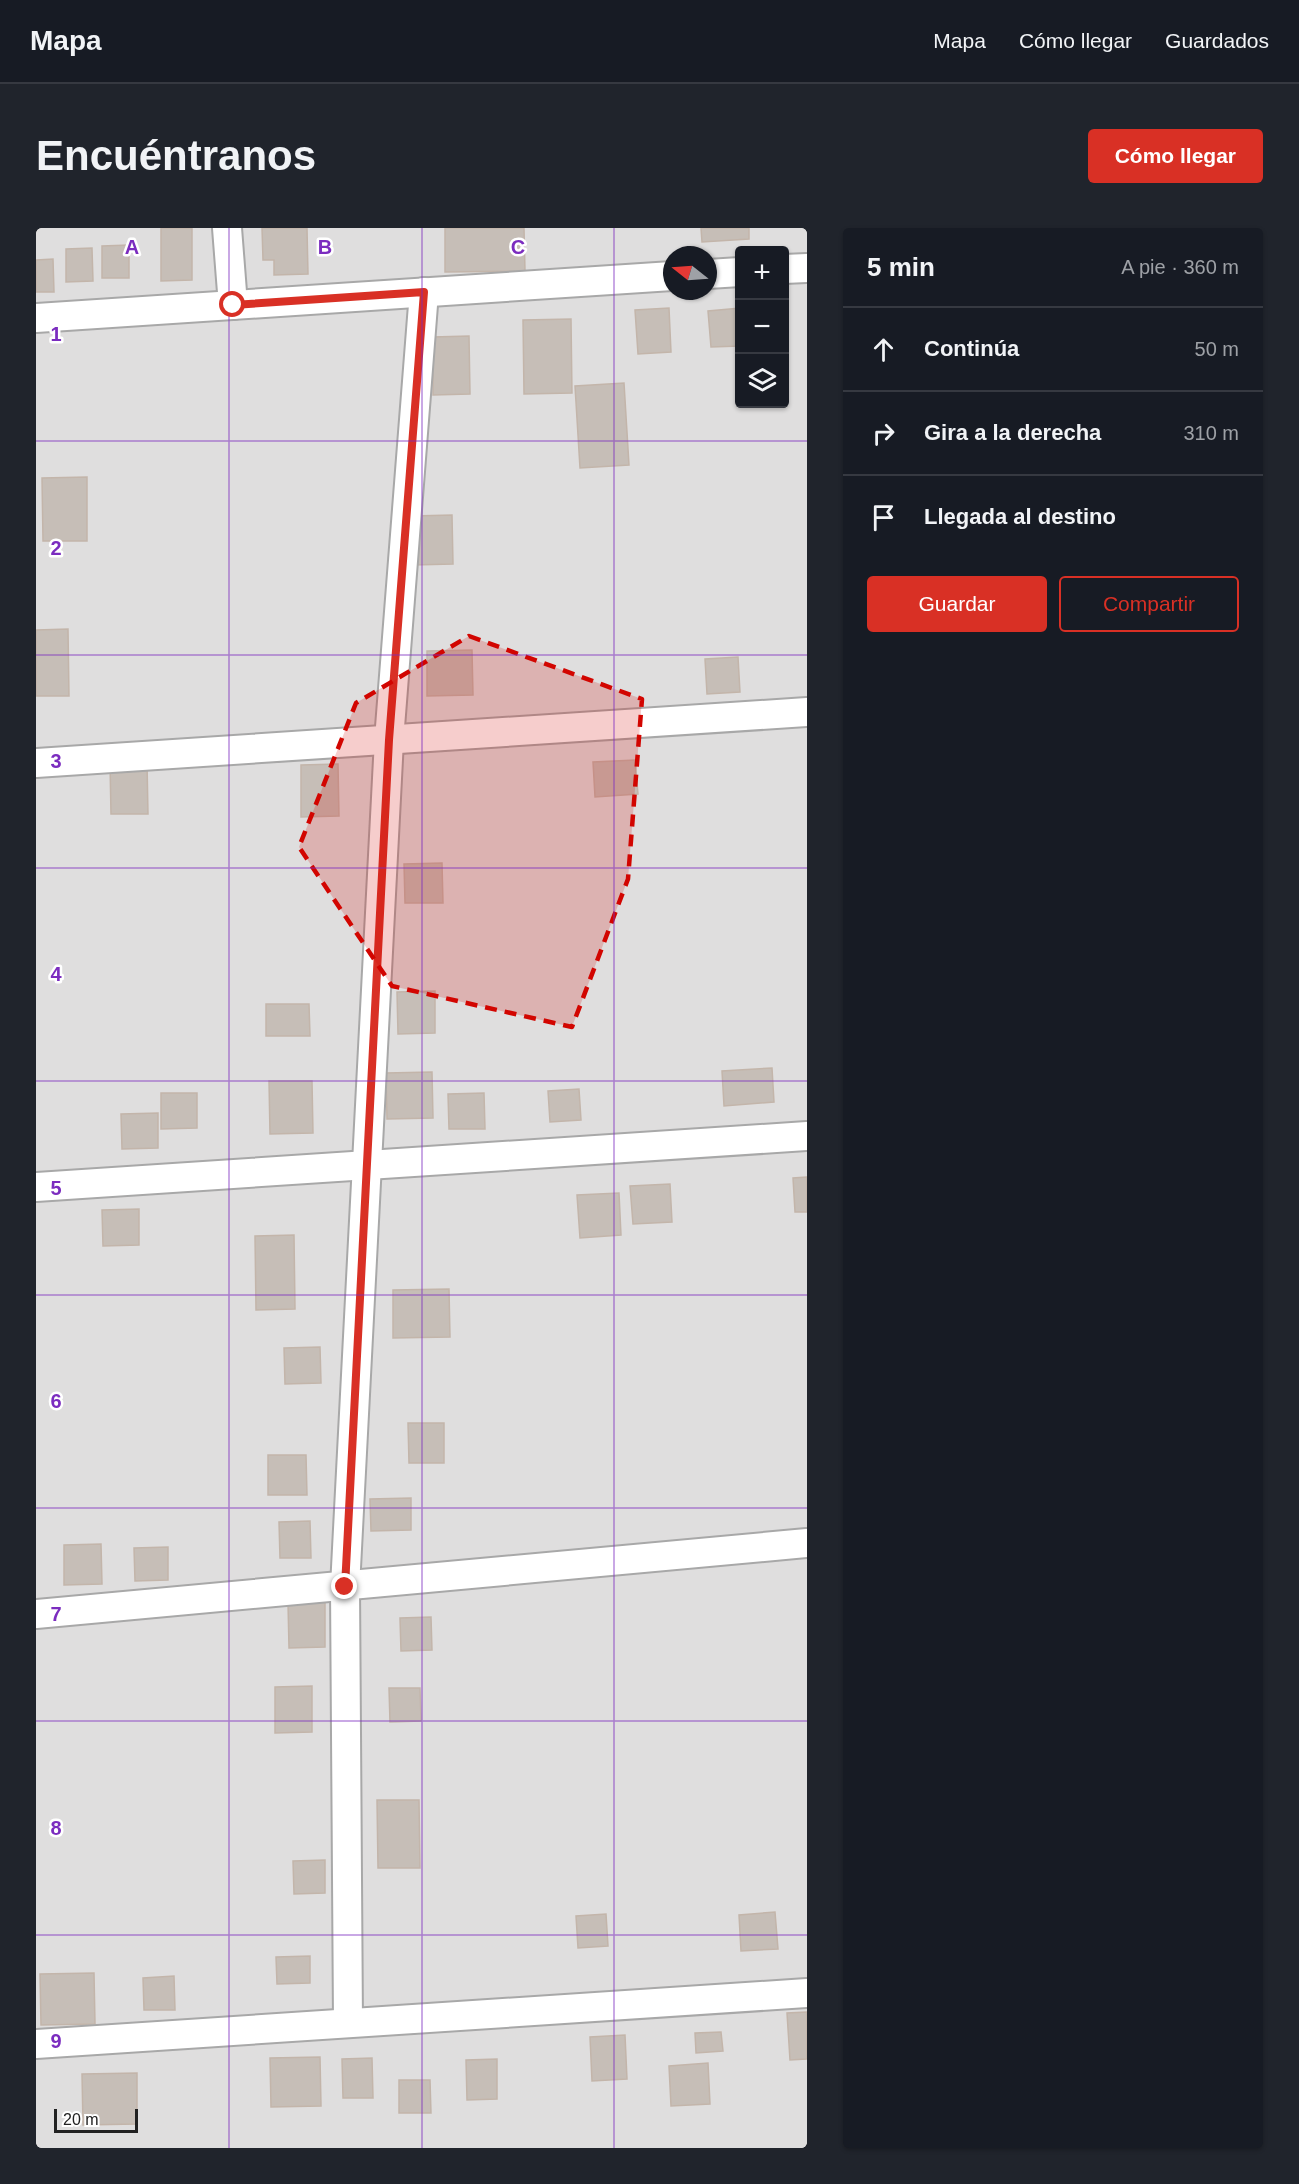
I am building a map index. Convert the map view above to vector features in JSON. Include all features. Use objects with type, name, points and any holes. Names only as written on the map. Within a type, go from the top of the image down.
[{"type":"street","points":[[227,228],[233,305]]},
{"type":"street","points":[[789,269],[807,267]]},
{"type":"street","points":[[717,273],[735,272]]},
{"type":"street","points":[[36,318],[663,277]]},
{"type":"street","points":[[348,2024],[345,1587],[389,740],[424,292]]},
{"type":"street","points":[[36,763],[807,712]]},
{"type":"street","points":[[36,1187],[807,1136]]},
{"type":"street","points":[[36,1614],[807,1543]]},
{"type":"street","points":[[36,2044],[807,1993]]},
{"type":"highlighted area","points":[[469,636],[642,699],[628,879],[572,1027],[392,986],[299,847],[356,703]]},
{"type":"shaded area","points":[[36,228],[807,228],[807,2148],[36,2148]]},
{"type":"building","points":[[161,228],[192,228],[192,280],[161,281]]},
{"type":"building","points":[[262,228],[307,228],[308,274],[274,275],[274,260],[263,260]]},
{"type":"building","points":[[445,228],[524,228],[525,271],[445,272]]},
{"type":"building","points":[[701,228],[749,228],[749,239],[702,242]]},
{"type":"building","points":[[129,245],[129,278],[102,278],[102,246]]},
{"type":"building","points":[[92,248],[93,281],[66,282],[66,249]]},
{"type":"building","points":[[53,259],[54,292],[36,292],[36,260]]},
{"type":"building","points":[[669,308],[671,352],[638,354],[635,310]]},
{"type":"building","points":[[735,308],[735,346],[711,347],[708,311]]},
{"type":"building","points":[[571,319],[572,393],[524,394],[523,320]]},
{"type":"building","points":[[469,336],[470,394],[433,395],[433,337]]},
{"type":"building","points":[[624,383],[629,465],[580,468],[575,386]]},
{"type":"building","points":[[87,477],[87,541],[43,541],[42,478]]},
{"type":"building","points":[[452,515],[453,564],[413,565],[412,516]]},
{"type":"building","points":[[68,629],[69,696],[36,696],[36,630]]},
{"type":"building","points":[[472,650],[473,695],[427,696],[427,651]]},
{"type":"building","points":[[738,657],[740,692],[707,694],[705,659]]},
{"type":"building","points":[[635,760],[638,794],[595,797],[593,762]]},
{"type":"building","points":[[147,762],[148,814],[111,814],[110,763]]},
{"type":"building","points":[[338,764],[339,816],[301,817],[301,765]]},
{"type":"building","points":[[442,863],[443,903],[405,903],[404,864]]},
{"type":"building","points":[[435,991],[435,1033],[398,1034],[397,992]]},
{"type":"building","points":[[266,1004],[309,1004],[310,1036],[266,1036]]},
{"type":"building","points":[[772,1068],[774,1102],[724,1106],[722,1071]]},
{"type":"building","points":[[432,1072],[433,1118],[387,1119],[386,1073]]},
{"type":"building","points":[[269,1081],[312,1081],[313,1133],[270,1134]]},
{"type":"building","points":[[579,1089],[581,1120],[550,1122],[548,1091]]},
{"type":"building","points":[[161,1093],[197,1093],[197,1128],[161,1129]]},
{"type":"building","points":[[484,1093],[485,1129],[449,1129],[448,1094]]},
{"type":"building","points":[[158,1113],[158,1148],[122,1149],[121,1114]]},
{"type":"building","points":[[807,1177],[807,1212],[795,1212],[793,1178]]},
{"type":"building","points":[[670,1184],[672,1222],[633,1224],[630,1186]]},
{"type":"building","points":[[619,1193],[621,1235],[580,1238],[577,1195]]},
{"type":"building","points":[[139,1209],[139,1245],[103,1246],[102,1210]]},
{"type":"building","points":[[294,1235],[295,1309],[256,1310],[255,1236]]},
{"type":"building","points":[[449,1289],[450,1337],[393,1338],[393,1290]]},
{"type":"building","points":[[320,1347],[321,1383],[285,1384],[284,1348]]},
{"type":"building","points":[[408,1423],[444,1423],[444,1463],[409,1463]]},
{"type":"building","points":[[268,1455],[306,1455],[307,1495],[268,1495]]},
{"type":"building","points":[[411,1498],[411,1530],[371,1531],[370,1499]]},
{"type":"building","points":[[310,1521],[311,1558],[280,1558],[279,1522]]},
{"type":"building","points":[[101,1544],[102,1584],[64,1585],[64,1545]]},
{"type":"building","points":[[168,1547],[168,1580],[135,1581],[134,1548]]},
{"type":"building","points":[[325,1602],[325,1647],[289,1648],[288,1603]]},
{"type":"building","points":[[431,1617],[432,1650],[401,1651],[400,1618]]},
{"type":"building","points":[[312,1686],[312,1732],[275,1733],[275,1687]]},
{"type":"building","points":[[389,1688],[420,1688],[421,1721],[390,1722]]},
{"type":"building","points":[[377,1800],[419,1800],[420,1868],[378,1868]]},
{"type":"building","points":[[325,1860],[325,1893],[294,1894],[293,1861]]},
{"type":"building","points":[[775,1912],[778,1949],[741,1951],[739,1915]]},
{"type":"building","points":[[606,1914],[608,1946],[578,1948],[576,1916]]},
{"type":"building","points":[[310,1956],[310,1983],[277,1984],[276,1957]]},
{"type":"building","points":[[94,1973],[95,2024],[41,2025],[40,1974]]},
{"type":"building","points":[[174,1976],[175,2010],[144,2010],[143,1978]]},
{"type":"building","points":[[807,2012],[807,2059],[790,2060],[787,2013]]},
{"type":"building","points":[[721,2032],[723,2051],[696,2053],[695,2033]]},
{"type":"building","points":[[625,2035],[627,2079],[592,2081],[590,2037]]},
{"type":"building","points":[[320,2057],[321,2106],[271,2107],[270,2058]]},
{"type":"building","points":[[372,2058],[373,2098],[343,2098],[342,2059]]},
{"type":"building","points":[[497,2059],[497,2099],[467,2100],[466,2060]]},
{"type":"building","points":[[708,2063],[710,2104],[671,2106],[669,2066]]},
{"type":"building","points":[[137,2073],[137,2124],[83,2125],[82,2074]]},
{"type":"building","points":[[399,2080],[430,2080],[431,2113],[399,2113]]},
{"type":"route","points":[[233,305],[424,292],[389,740],[345,1587]]}]
